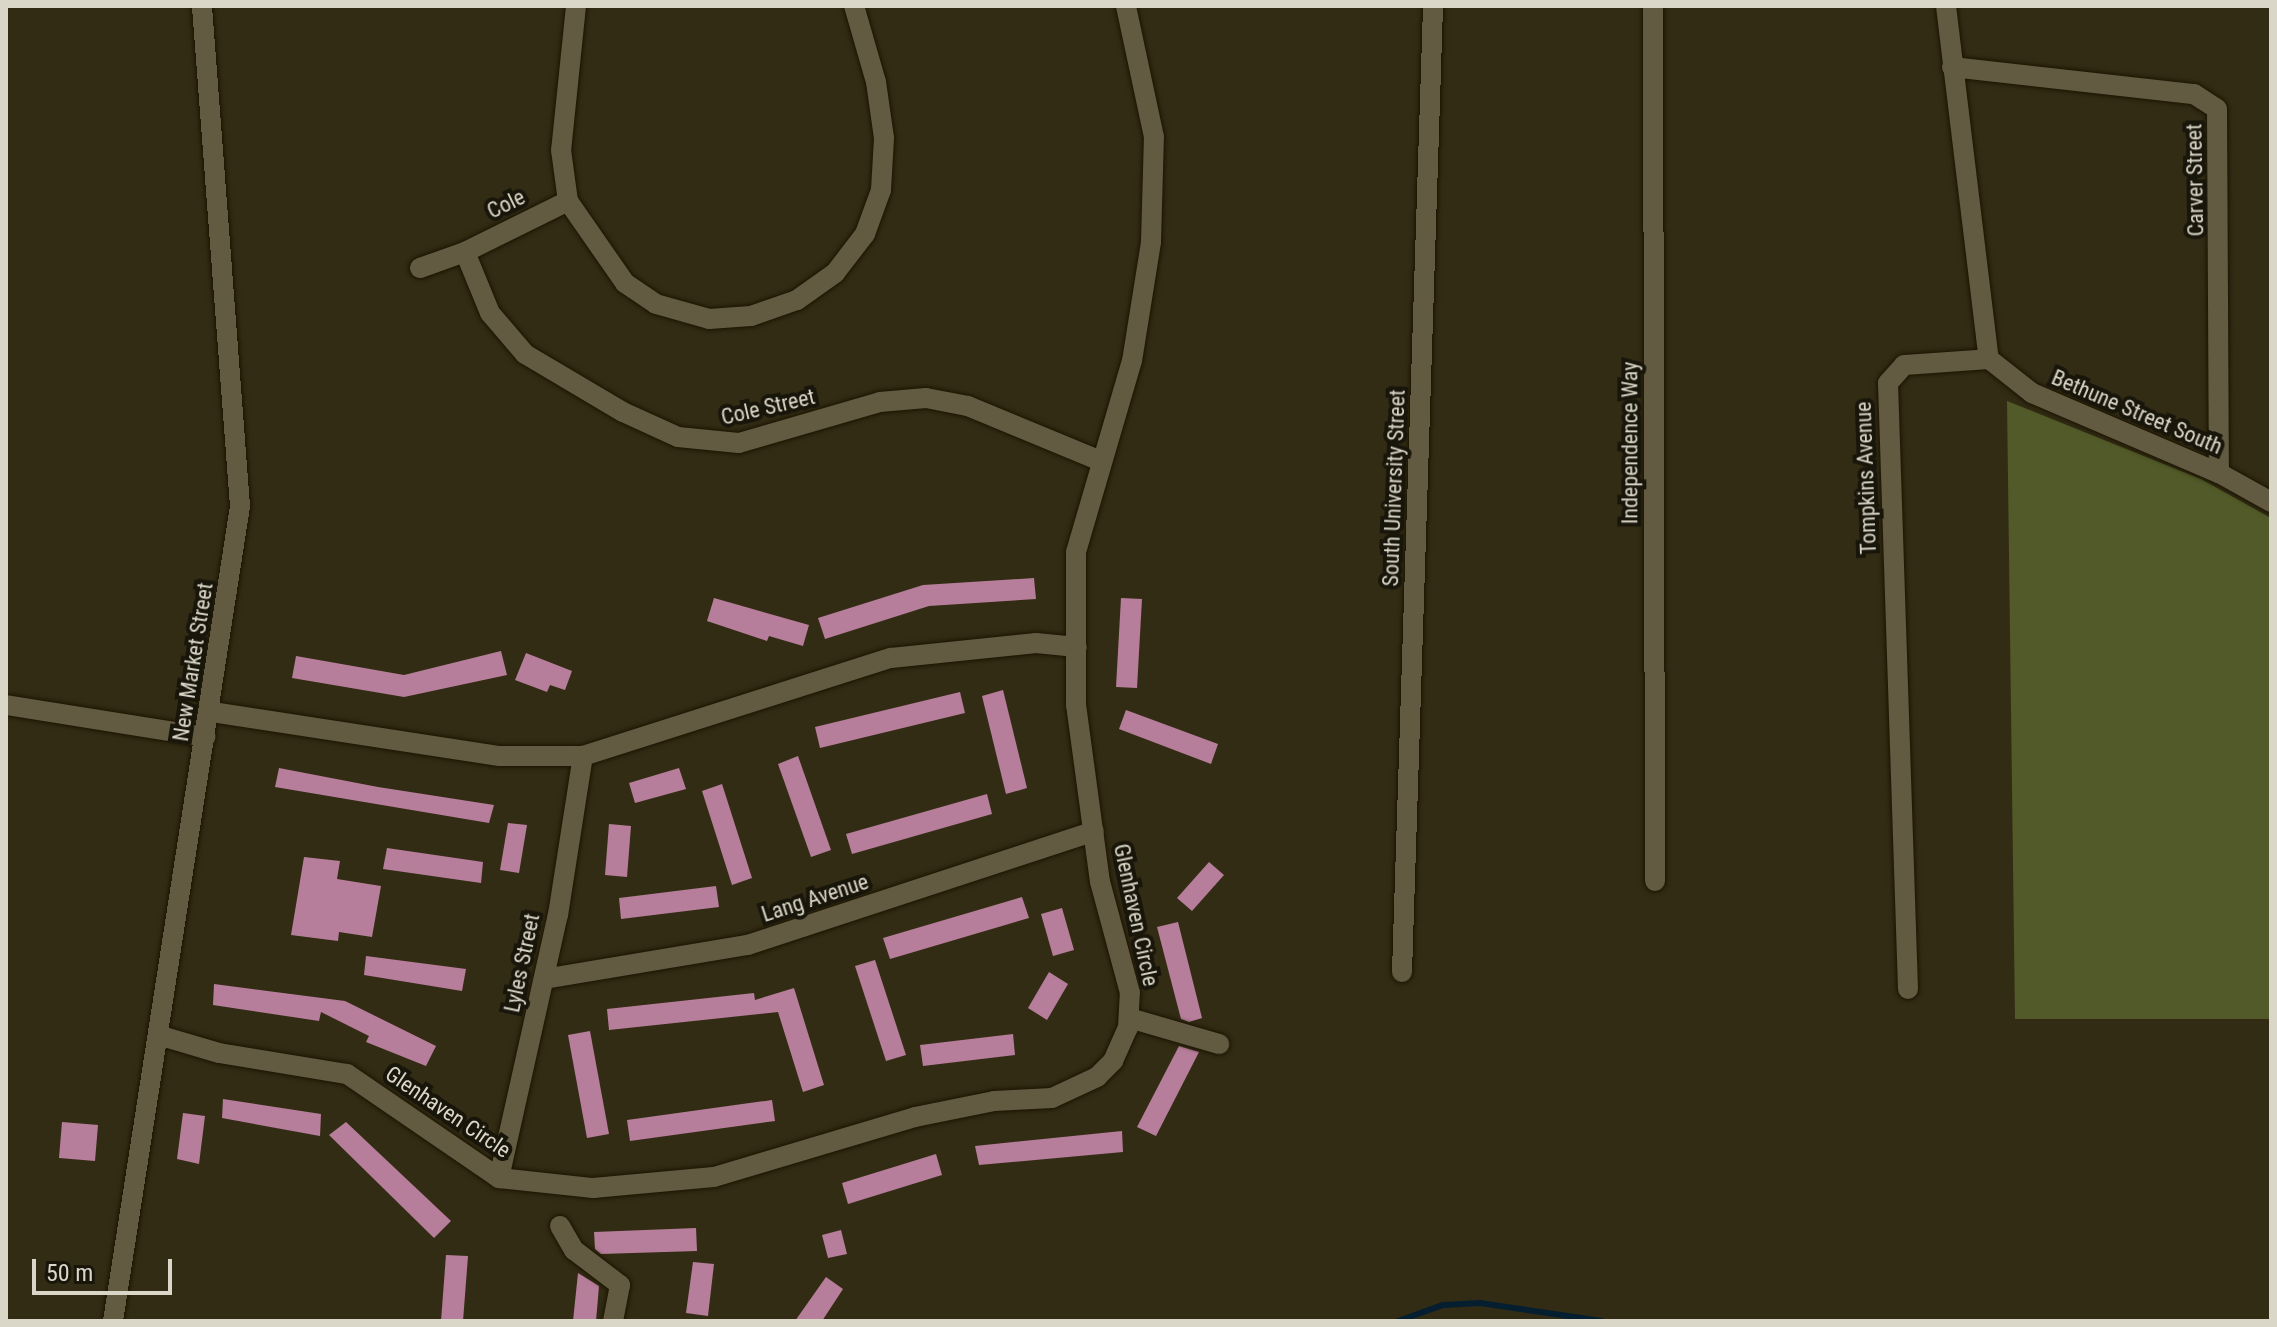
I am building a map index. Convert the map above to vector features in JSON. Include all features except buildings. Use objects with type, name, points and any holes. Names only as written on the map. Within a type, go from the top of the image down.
[{"type":"street","name":"New Market Street","points":[[113,1321],[205,737],[212,712],[240,481],[202,6]]},
{"type":"street","points":[[576,6],[561,150],[568,201],[614,271],[641,295],[674,312],[709,319],[751,316],[817,288],[851,256],[881,190],[882,108],[854,6]]},
{"type":"street","name":"Glenhaven Circle","points":[[158,1035],[219,1053],[347,1074],[499,1178],[593,1188],[668,1184],[788,1159],[915,1117],[994,1101],[1052,1098],[1097,1077],[1124,1041],[1129,1018],[1129,985],[1100,882],[1076,705],[1076,552],[1142,315],[1152,228],[1154,137],[1126,6]]},
{"type":"street","name":"South University Street","points":[[1402,972],[1433,6]]},
{"type":"street","name":"Independence Way","points":[[1653,6],[1655,881]]},
{"type":"street","points":[[1946,6],[1989,359]]},
{"type":"street","name":"Carver Street","points":[[1952,67],[2194,94],[2217,109],[2219,473]]},
{"type":"street","name":"Cole","points":[[420,268],[465,252],[568,201]]},
{"type":"street","name":"Cole Street","points":[[465,252],[490,313],[525,354],[623,412],[678,437],[739,443],[880,402],[926,398],[968,406],[1101,461]]},
{"type":"street","name":"Bethune Street South","points":[[1989,359],[2032,393],[2219,473],[2271,502]]},
{"type":"street","name":"Tompkins Avenue","points":[[1908,989],[1888,383],[1904,365],[1989,359]]},
{"type":"street","points":[[212,712],[500,756],[583,756],[891,658],[1036,643],[1077,647]]},
{"type":"street","points":[[6,705],[205,737]]},
{"type":"street","name":"Lyles Street","points":[[499,1178],[544,979],[583,756]]},
{"type":"street","name":"Lang Avenue","points":[[544,979],[748,945],[1094,831]]},
{"type":"street","points":[[1129,1018],[1219,1044]]},
{"type":"street","points":[[560,1226],[574,1250],[620,1285],[613,1321]]},
{"type":"green space","points":[[2007,401],[2201,479],[2271,518],[2271,1019],[2015,1019]]},
{"type":"waterway","points":[[1398,1321],[1443,1305],[1480,1303],[1602,1321]]}]
